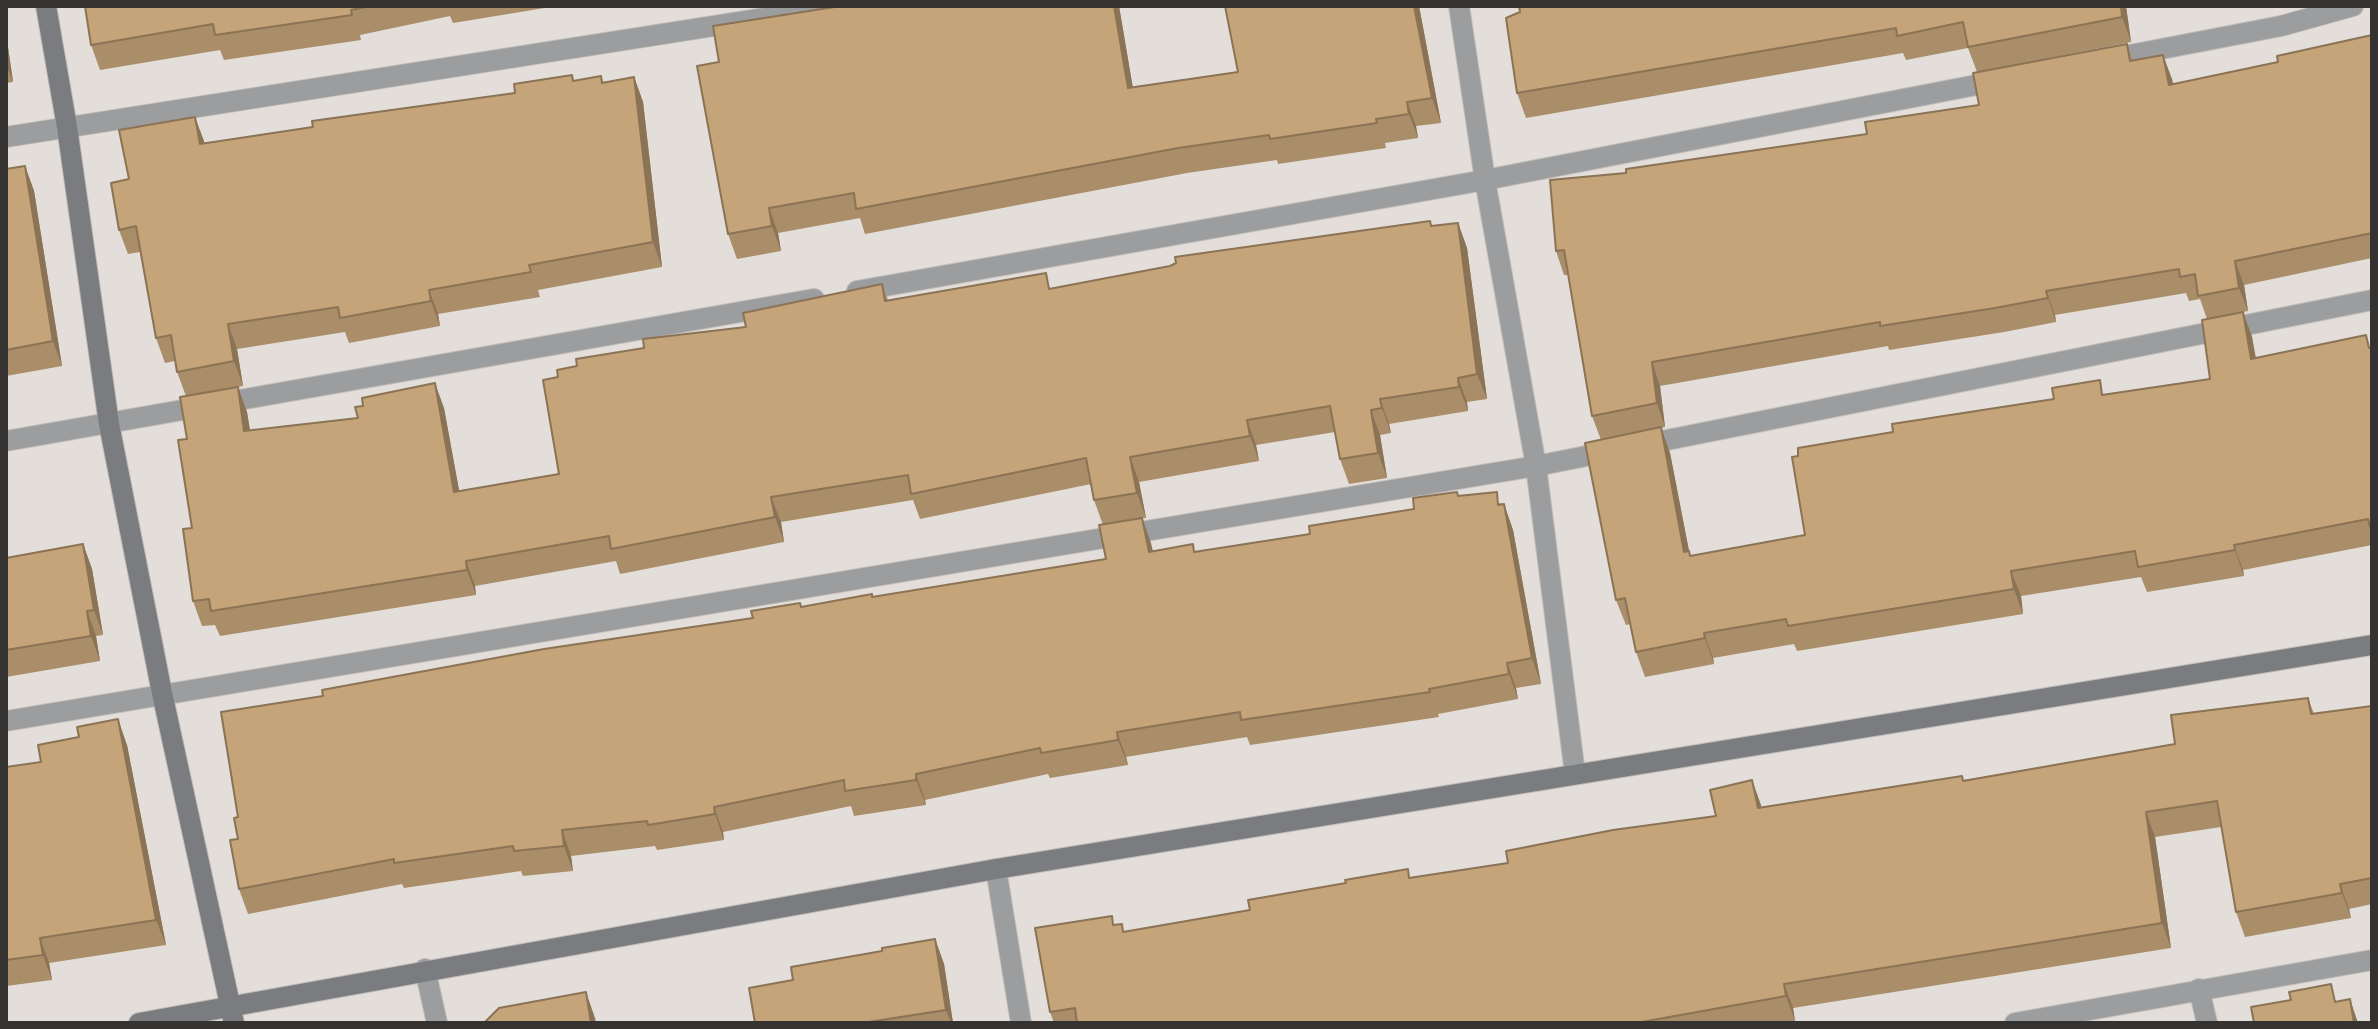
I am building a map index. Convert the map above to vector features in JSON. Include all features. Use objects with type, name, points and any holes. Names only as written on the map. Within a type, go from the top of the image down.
[{"type":"street","points":[[46,6],[67,127],[109,424],[162,693],[233,1015]]},
{"type":"street","points":[[6,137],[841,6]]},
{"type":"street","points":[[1459,6],[1485,180],[1536,466],[1575,774]]},
{"type":"street","points":[[2078,65],[2281,26],[2353,6]]},
{"type":"street","points":[[6,441],[1485,180],[2016,77]]},
{"type":"street","points":[[6,721],[1536,466],[2372,300]]},
{"type":"street","points":[[139,1023],[233,1015],[425,969],[996,869],[2372,645]]},
{"type":"street","points":[[996,869],[1021,1023]]},
{"type":"street","points":[[2015,1023],[2372,960]]},
{"type":"street","points":[[425,969],[437,1023]]},
{"type":"street","points":[[2199,989],[2207,1023]]},
{"type":"building","points":[[85,6],[370,6],[351,10],[352,15],[215,35],[213,24],[91,45]]},
{"type":"building","points":[[841,6],[1114,6],[1128,88],[1238,72],[1225,6],[1414,6],[1432,98],[1407,102],[1409,114],[1376,119],[1377,123],[1270,139],[1269,135],[1178,148],[856,209],[854,193],[769,208],[772,226],[728,234],[697,66],[719,62],[713,26]]},
{"type":"building","points":[[1519,6],[2121,6],[2122,17],[1968,47],[1963,22],[1897,36],[1896,28],[1517,93],[1506,18],[1520,12]]},
{"type":"building","points":[[2372,35],[2372,233],[2235,261],[2239,288],[2198,296],[2195,274],[2180,277],[2179,269],[2046,291],[2048,298],[1995,308],[1880,326],[1880,322],[1652,362],[1657,403],[1592,416],[1564,250],[1556,251],[1550,180],[1626,173],[1626,169],[1867,134],[1865,122],[1979,105],[1973,73],[2127,44],[2130,61],[2163,55],[2169,85],[2278,62],[2277,56]]},
{"type":"building","points":[[572,75],[573,81],[601,76],[602,83],[634,77],[653,242],[529,265],[531,272],[429,290],[431,301],[340,318],[338,307],[228,324],[234,361],[177,372],[171,335],[156,338],[136,226],[119,230],[111,183],[129,179],[119,130],[195,117],[200,144],[313,127],[312,121],[515,93],[514,84]]},
{"type":"building","points":[[25,166],[53,341],[6,350],[6,169]]},
{"type":"building","points":[[1430,221],[1431,226],[1458,223],[1477,374],[1458,378],[1459,387],[1380,399],[1382,408],[1371,410],[1378,453],[1340,459],[1330,406],[1247,420],[1250,436],[1130,457],[1137,493],[1094,500],[1086,458],[911,494],[908,475],[771,497],[775,517],[611,549],[609,536],[466,561],[467,570],[211,611],[209,599],[193,601],[183,529],[192,528],[178,440],[187,439],[180,397],[238,387],[244,431],[358,418],[355,407],[363,406],[362,398],[435,383],[454,492],[559,474],[543,380],[558,377],[557,370],[577,366],[576,359],[644,348],[643,339],[746,327],[743,313],[882,284],[885,301],[1046,273],[1049,289],[1170,266],[1176,263],[1175,257]]},
{"type":"building","points":[[2243,312],[2251,359],[2366,335],[2369,348],[2372,348],[2372,527],[2368,519],[2234,545],[2235,550],[2138,567],[2135,551],[2011,571],[2014,589],[1788,626],[1786,619],[1704,633],[1705,638],[1636,652],[1625,598],[1616,600],[1585,443],[1661,427],[1684,552],[1689,551],[1690,556],[1805,535],[1792,457],[1798,456],[1798,448],[1893,432],[1892,424],[2054,399],[2052,388],[2100,380],[2102,395],[2210,379],[2202,320]]},
{"type":"building","points":[[1457,492],[1458,496],[1497,492],[1498,505],[1504,504],[1532,658],[1507,663],[1509,674],[1429,689],[1430,692],[1241,720],[1240,712],[1117,732],[1118,740],[1041,753],[1040,748],[916,774],[916,780],[845,791],[844,780],[714,807],[715,814],[648,825],[647,821],[562,830],[564,846],[514,851],[513,846],[394,863],[394,859],[239,889],[230,840],[238,839],[234,818],[238,817],[221,712],[323,696],[322,690],[544,649],[753,618],[751,611],[800,603],[801,607],[872,594],[872,597],[1106,559],[1099,525],[1142,518],[1149,552],[1193,544],[1194,552],[1310,534],[1309,526],[1414,509],[1413,498]]},
{"type":"building","points":[[83,544],[94,610],[87,611],[91,636],[6,650],[6,558]]},
{"type":"building","points":[[2308,698],[2311,714],[2372,706],[2372,878],[2340,884],[2342,893],[2236,912],[2217,801],[2146,812],[2162,923],[1784,984],[1786,996],[1636,1023],[1077,1023],[1075,1008],[1050,1012],[1035,928],[1112,916],[1113,925],[1122,924],[1123,932],[1250,910],[1248,900],[1346,883],[1345,880],[1408,869],[1409,878],[1508,863],[1506,851],[1613,830],[1716,816],[1710,790],[1752,780],[1758,808],[1962,776],[1963,781],[2175,744],[2171,715]]},
{"type":"building","points":[[118,719],[156,920],[40,938],[43,955],[6,960],[6,767],[41,762],[38,745],[79,737],[77,727]]},
{"type":"building","points":[[935,939],[946,1010],[862,1023],[755,1023],[749,988],[793,980],[791,967]]},
{"type":"building","points":[[2331,984],[2335,1002],[2350,999],[2354,1023],[2254,1023],[2251,1007],[2291,1000],[2289,992]]},
{"type":"building","points":[[586,992],[591,1023],[484,1023],[499,1008]]}]
